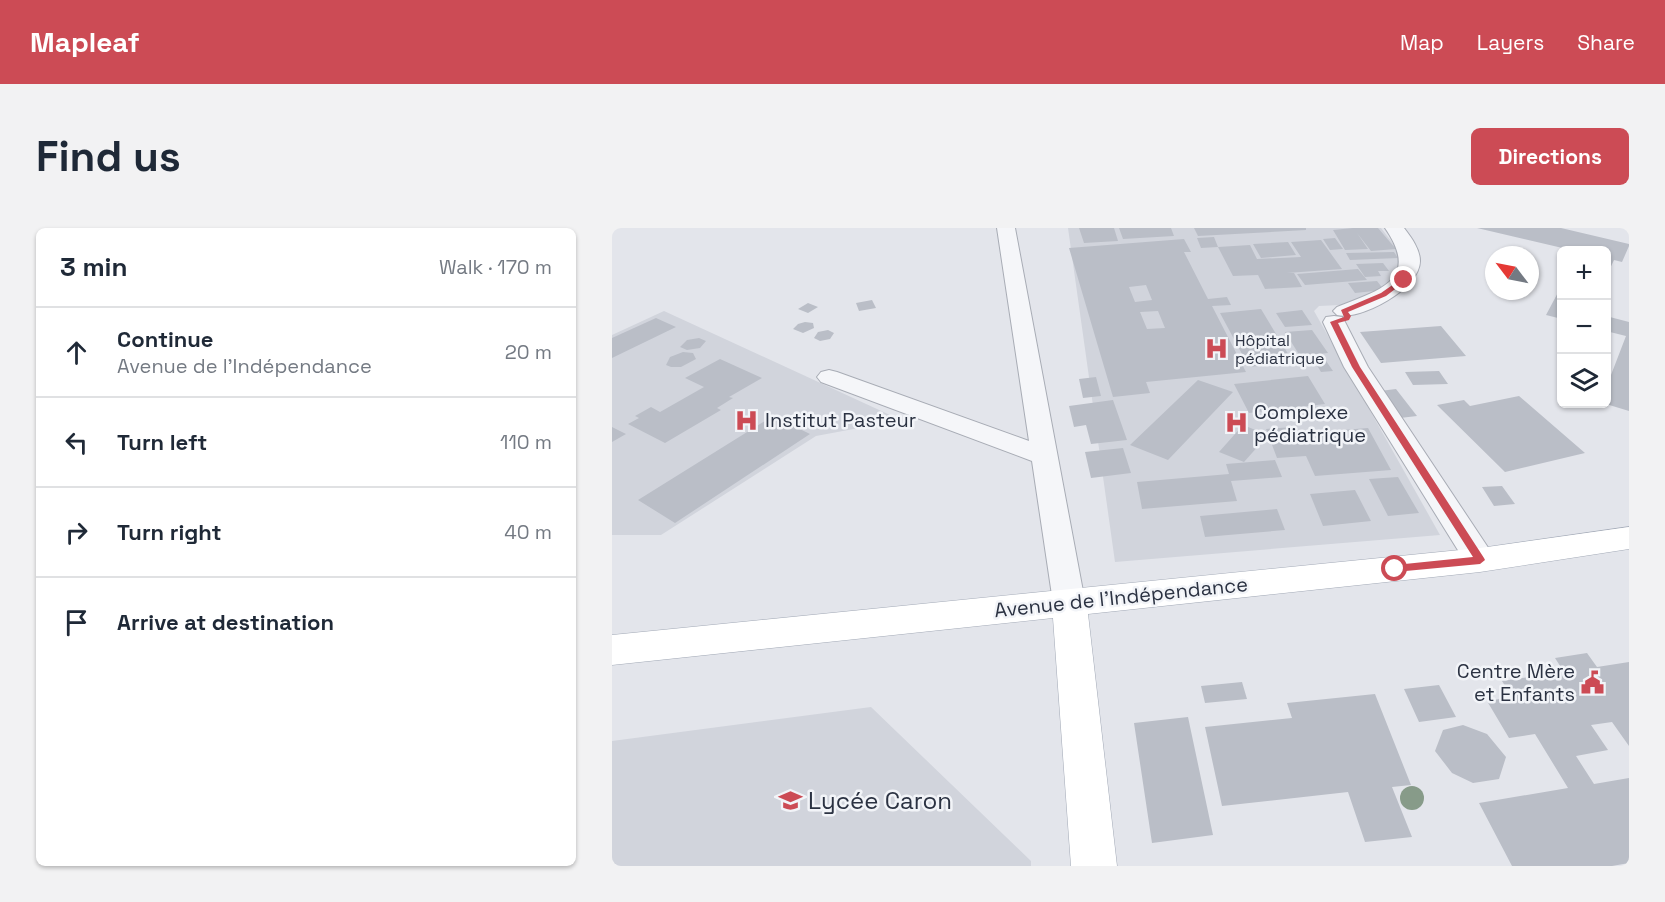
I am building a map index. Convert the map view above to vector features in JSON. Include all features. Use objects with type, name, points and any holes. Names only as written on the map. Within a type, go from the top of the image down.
[{"type":"main road","name":"Avenue de l'Indépendance","points":[[612,650],[1480,560],[1629,538]]},
{"type":"main road","points":[[1069,602],[1094,866]]},
{"type":"street","points":[[1006,228],[1069,602]]},
{"type":"street","points":[[1394,228],[1408,249],[1411,266],[1404,280],[1384,295],[1339,316],[1356,367],[1480,560]]},
{"type":"street","points":[[830,377],[1044,456]]},
{"type":"shaded area","name":"Complexe pédiatrique","points":[[1068,228],[1381,228],[1406,260],[1383,292],[1340,305],[1319,306],[1314,311],[1440,535],[1115,562]]},
{"type":"shaded area","name":"Institut Pasteur","points":[[664,311],[890,415],[875,425],[816,436],[661,535],[612,535],[612,335]]},
{"type":"shaded area","name":"Lycée Caron","points":[[871,707],[1031,861],[1031,866],[612,866],[612,741]]},
{"type":"building","points":[[1079,228],[1114,228],[1118,241],[1084,243]]},
{"type":"building","points":[[1119,228],[1171,228],[1174,236],[1123,239]]},
{"type":"building","points":[[1194,228],[1306,228],[1306,230],[1198,236]]},
{"type":"building","points":[[1378,228],[1396,249],[1371,251],[1357,233],[1368,249],[1345,250],[1333,230]]},
{"type":"building","points":[[1477,228],[1561,228],[1629,244],[1622,262],[1614,260],[1611,266],[1611,246],[1557,247]]},
{"type":"building","points":[[1214,237],[1218,247],[1201,248],[1197,238]]},
{"type":"building","points":[[1335,238],[1343,249],[1330,250],[1323,239]]},
{"type":"building","points":[[1184,239],[1191,252],[1184,252],[1208,299],[1227,297],[1231,305],[1212,306],[1246,372],[1146,382],[1150,393],[1113,397],[1069,248]],"holes":[[[1146,285],[1152,300],[1135,302],[1129,287]],[[1158,311],[1165,328],[1147,329],[1140,312]]]},
{"type":"building","points":[[1321,240],[1342,269],[1287,273],[1294,273],[1302,287],[1265,289],[1258,275],[1233,276],[1218,247],[1250,245],[1257,259],[1301,257],[1291,242]]},
{"type":"building","points":[[1288,242],[1296,255],[1261,258],[1253,244]]},
{"type":"building","points":[[1394,252],[1398,258],[1350,260],[1346,253]]},
{"type":"building","points":[[1383,263],[1389,271],[1378,271],[1381,276],[1365,277],[1356,264]]},
{"type":"building","points":[[1358,269],[1367,280],[1305,285],[1297,274]]},
{"type":"building","points":[[1377,281],[1384,290],[1355,293],[1348,283]]},
{"type":"building","points":[[1557,294],[1557,318],[1546,315]]},
{"type":"building","points":[[872,300],[876,308],[859,311],[856,303]]},
{"type":"building","points":[[808,303],[818,307],[808,313],[798,309]]},
{"type":"building","points":[[1261,309],[1293,362],[1249,367],[1220,313]]},
{"type":"building","points":[[1302,310],[1312,325],[1285,327],[1276,313]]},
{"type":"building","points":[[1611,317],[1629,322],[1629,411],[1611,406],[1611,375],[1626,336],[1611,332]]},
{"type":"building","points":[[656,318],[676,327],[612,358],[612,338]]},
{"type":"building","points":[[813,323],[814,328],[803,333],[793,329],[798,324]]},
{"type":"building","points":[[1441,326],[1466,356],[1381,363],[1360,332]]},
{"type":"building","points":[[828,330],[834,333],[830,339],[820,341],[814,338],[818,332]]},
{"type":"building","points":[[1312,330],[1328,353],[1300,356],[1285,332]]},
{"type":"building","points":[[699,338],[706,341],[700,348],[687,350],[680,347],[687,340]]},
{"type":"building","points":[[683,352],[693,353],[696,359],[681,367],[666,365],[670,357]]},
{"type":"building","points":[[1324,358],[1333,371],[1321,372],[1313,359]]},
{"type":"building","points":[[720,359],[762,378],[729,397],[733,398],[717,408],[721,410],[665,443],[628,424],[639,418],[635,416],[651,407],[660,412],[704,387],[685,378]]},
{"type":"building","points":[[1439,371],[1448,384],[1413,385],[1405,372]]},
{"type":"building","points":[[1308,376],[1325,404],[1249,413],[1234,384]]},
{"type":"building","points":[[1096,377],[1101,396],[1083,398],[1079,379]]},
{"type":"building","points":[[1198,380],[1233,392],[1168,460],[1130,445]]},
{"type":"building","points":[[1396,389],[1417,416],[1400,418],[1380,391]]},
{"type":"building","points":[[1519,396],[1585,453],[1505,472],[1437,405],[1464,400],[1470,406]]},
{"type":"building","points":[[1113,400],[1127,440],[1091,444],[1086,425],[1074,427],[1069,406]]},
{"type":"building","points":[[773,416],[810,434],[675,523],[638,500]]},
{"type":"building","points":[[1243,425],[1268,435],[1244,462],[1219,452]]},
{"type":"building","points":[[612,427],[626,434],[612,442]]},
{"type":"building","points":[[1293,427],[1300,445],[1323,443],[1317,432],[1368,428],[1391,470],[1315,476],[1306,456],[1277,458],[1266,429]]},
{"type":"building","points":[[1123,448],[1131,473],[1091,478],[1085,452]]},
{"type":"building","points":[[1275,460],[1282,477],[1231,481],[1237,501],[1142,509],[1137,482],[1229,474],[1226,464]]},
{"type":"building","points":[[1398,477],[1419,513],[1388,516],[1369,479]]},
{"type":"building","points":[[1502,486],[1515,504],[1494,506],[1482,487]]},
{"type":"building","points":[[1355,490],[1371,521],[1323,526],[1310,494]]},
{"type":"building","points":[[1277,509],[1285,530],[1205,537],[1200,516]]},
{"type":"building","points":[[1587,653],[1597,667],[1629,662],[1629,746],[1612,722],[1591,725],[1608,750],[1576,756],[1594,784],[1629,778],[1629,863],[1612,866],[1512,866],[1479,803],[1568,788],[1535,734],[1509,738],[1487,701],[1512,697],[1502,681],[1564,672],[1555,658]]},
{"type":"building","points":[[1242,682],[1247,699],[1205,703],[1201,686]]},
{"type":"building","points":[[1439,685],[1456,717],[1419,722],[1404,689]]},
{"type":"building","points":[[1375,694],[1411,785],[1392,787],[1412,837],[1365,842],[1348,792],[1222,806],[1205,727],[1292,718],[1287,703]]},
{"type":"building","points":[[1188,717],[1213,835],[1152,843],[1134,723]]},
{"type":"building","points":[[1463,725],[1487,734],[1506,757],[1499,779],[1473,783],[1452,773],[1435,751],[1443,730]]},
{"type":"place","name":"Hôpital pédiatrique","points":[[1217,349]]},
{"type":"place","name":"Institut Pasteur","points":[[747,420]]},
{"type":"place","name":"Complexe pédiatrique","points":[[1236,423]]},
{"type":"place","name":"Centre Mère et Enfants","points":[[1593,683]]},
{"type":"place","name":"Lycée Caron","points":[[790,801]]},
{"type":"route","points":[[1395,569],[1480,560],[1356,367],[1334,322],[1344,321],[1348,316],[1344,311],[1384,295],[1404,280]]}]
